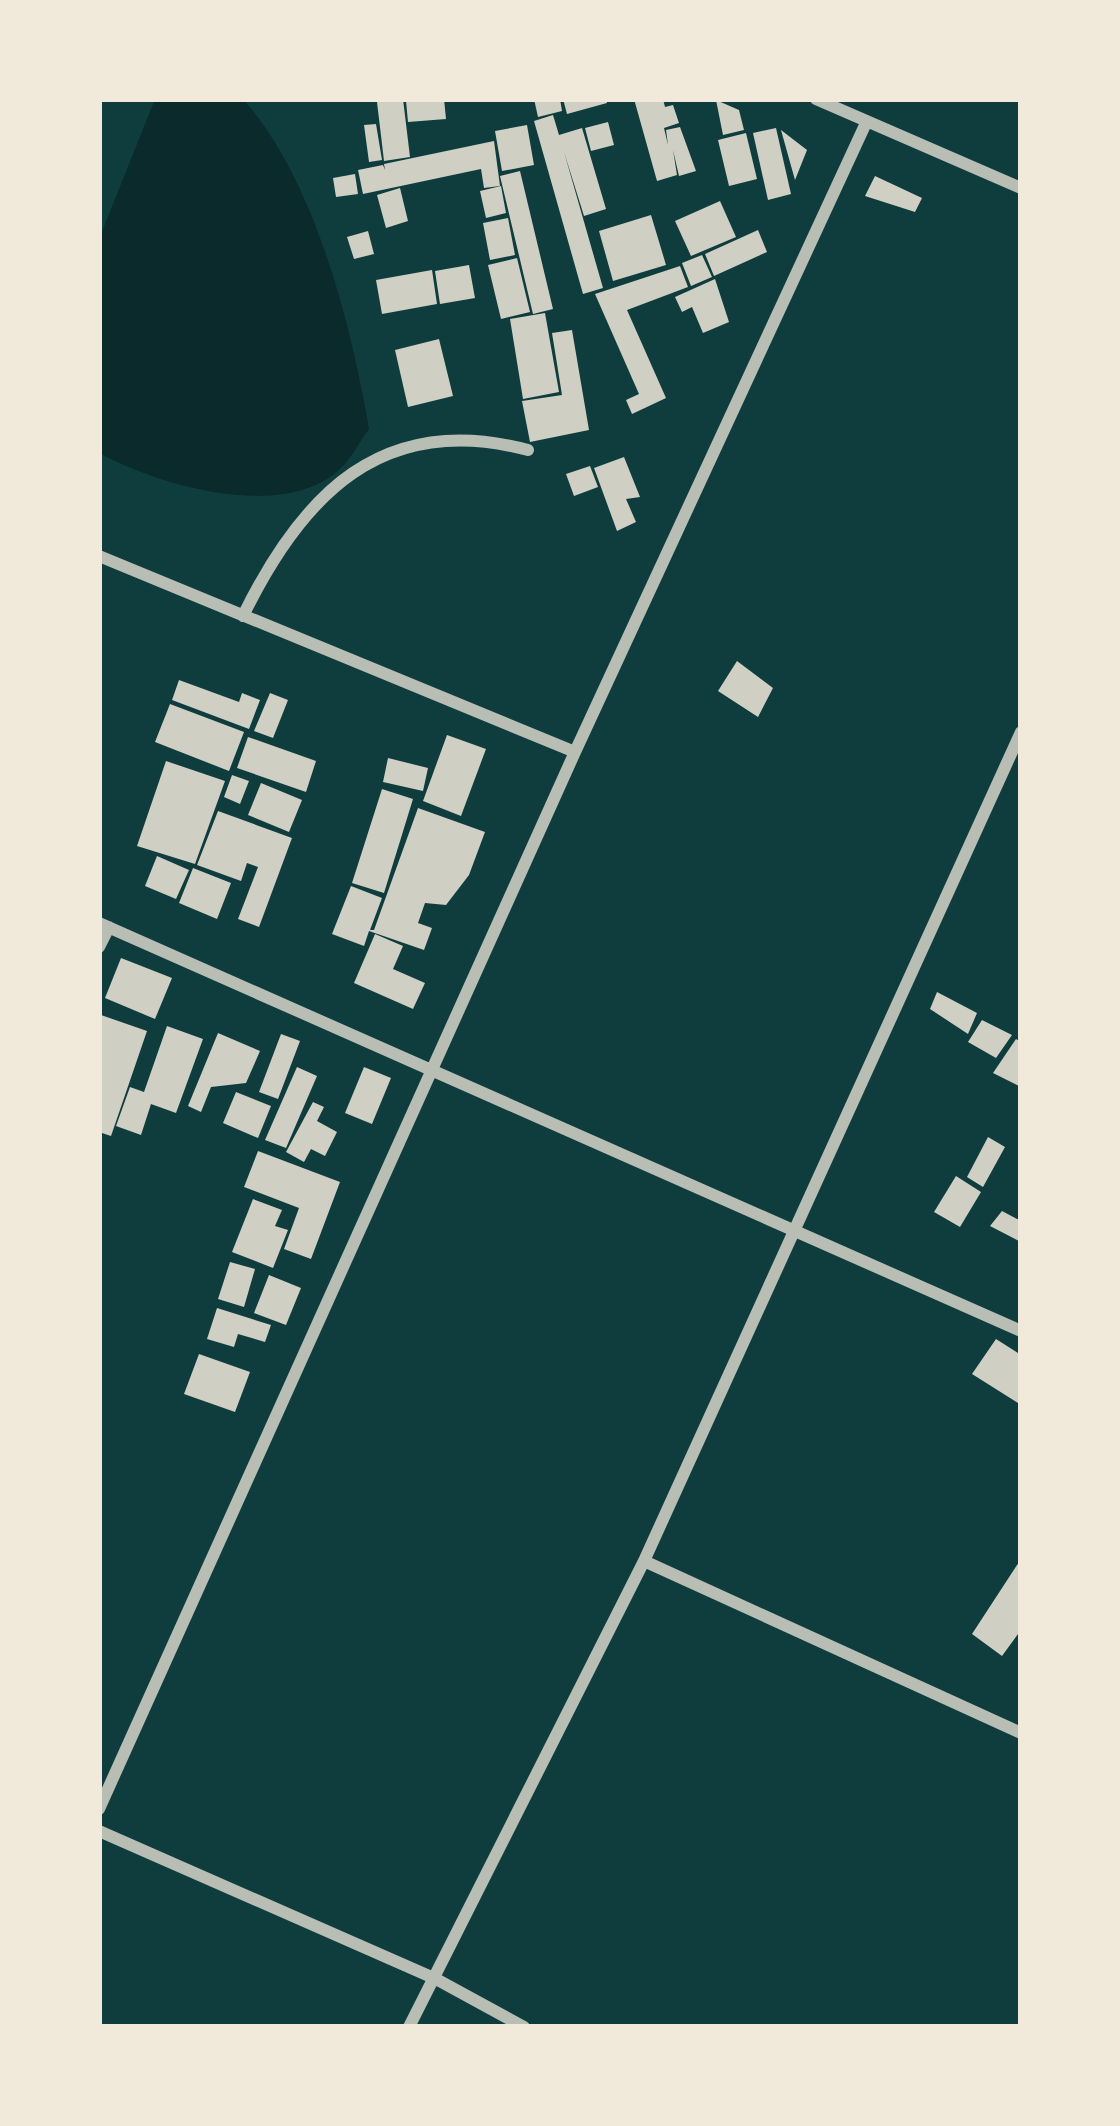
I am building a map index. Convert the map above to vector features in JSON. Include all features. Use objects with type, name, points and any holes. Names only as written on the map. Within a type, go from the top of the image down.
[{"type":"street","points":[[816,99],[1021,188]]},
{"type":"street","points":[[99,1809],[575,752],[866,123]]},
{"type":"street","points":[[243,616],[297,519],[350,475],[443,440],[486,441],[528,450]]},
{"type":"street","points":[[99,556],[575,752]]},
{"type":"street","points":[[409,2027],[644,1562],[1021,732]]},
{"type":"street","points":[[99,947],[104,925],[430,1074],[1021,1331]]},
{"type":"street","points":[[644,1562],[1021,1732]]},
{"type":"street","points":[[99,1831],[436,1978],[524,2027]]},
{"type":"water","points":[[155,99],[243,99],[291,170],[310,211],[340,300],[369,429],[341,468],[317,484],[255,496],[221,493],[154,477],[99,453],[99,239]]},
{"type":"building","points":[[403,99],[410,157],[384,161],[377,102]]},
{"type":"building","points":[[444,99],[446,119],[408,122],[406,101]]},
{"type":"building","points":[[534,99],[560,99],[562,111],[538,117]]},
{"type":"building","points":[[563,99],[606,99],[607,103],[567,114]]},
{"type":"building","points":[[634,99],[663,99],[665,107],[673,105],[679,123],[664,128],[668,145],[666,130],[680,127],[696,171],[679,176],[673,150],[677,175],[657,181]]},
{"type":"building","points":[[716,100],[739,110],[744,130],[723,135]]},
{"type":"building","points":[[553,115],[559,135],[582,128],[606,209],[584,216],[564,152],[603,288],[583,294],[534,121]]},
{"type":"building","points":[[608,122],[614,145],[591,151],[585,128]]},
{"type":"building","points":[[376,124],[382,160],[369,162],[364,125]]},
{"type":"building","points":[[527,125],[534,165],[502,171],[495,131]]},
{"type":"building","points":[[776,128],[791,194],[768,200],[753,133]]},
{"type":"building","points":[[781,130],[807,150],[795,180]]},
{"type":"building","points":[[746,133],[757,179],[729,186],[718,140]]},
{"type":"building","points":[[494,141],[500,186],[484,188],[481,169],[363,194],[358,170],[383,165],[385,170],[384,164]]},
{"type":"building","points":[[520,171],[553,309],[533,314],[500,176]]},
{"type":"building","points":[[355,174],[358,194],[336,197],[333,178]]},
{"type":"building","points":[[875,176],[922,198],[915,212],[865,196]]},
{"type":"building","points":[[501,186],[506,213],[486,218],[480,191]]},
{"type":"building","points":[[400,188],[408,221],[386,228],[377,195]]},
{"type":"building","points":[[720,201],[736,237],[691,256],[675,221]]},
{"type":"building","points":[[651,215],[666,265],[613,281],[599,231]]},
{"type":"building","points":[[508,218],[515,255],[490,260],[483,223]]},
{"type":"building","points":[[758,230],[767,252],[714,276],[705,254]]},
{"type":"building","points":[[368,231],[374,254],[354,259],[347,237]]},
{"type":"building","points":[[702,255],[712,277],[691,286],[682,263]]},
{"type":"building","points":[[517,258],[530,312],[501,319],[488,265]]},
{"type":"building","points":[[469,265],[475,298],[440,304],[435,271]]},
{"type":"building","points":[[680,266],[688,287],[627,310],[666,398],[632,414],[626,400],[639,394],[595,294]]},
{"type":"building","points":[[432,270],[437,304],[382,314],[376,280]]},
{"type":"building","points":[[715,279],[729,322],[703,333],[692,307],[682,312],[675,297]]},
{"type":"building","points":[[545,313],[559,392],[523,399],[510,319]]},
{"type":"building","points":[[572,330],[589,430],[530,442],[522,401],[562,395],[552,333]]},
{"type":"building","points":[[439,339],[453,396],[408,407],[395,350]]},
{"type":"building","points":[[624,457],[640,497],[626,499],[636,522],[617,531],[594,468]]},
{"type":"building","points":[[590,466],[598,487],[574,496],[566,474]]},
{"type":"building","points":[[737,661],[773,688],[758,717],[718,691]]},
{"type":"building","points":[[179,680],[239,702],[242,693],[260,700],[249,729],[172,700]]},
{"type":"building","points":[[270,693],[288,700],[273,738],[254,731]]},
{"type":"building","points":[[170,704],[244,732],[229,771],[155,742]]},
{"type":"building","points":[[447,735],[486,749],[461,816],[423,801]]},
{"type":"building","points":[[248,737],[316,761],[306,792],[237,768]]},
{"type":"building","points":[[388,758],[428,768],[423,791],[383,782]]},
{"type":"building","points":[[166,761],[225,781],[195,864],[137,846]]},
{"type":"building","points":[[232,775],[249,781],[240,804],[224,797]]},
{"type":"building","points":[[261,783],[302,800],[289,832],[248,815]]},
{"type":"building","points":[[382,789],[413,799],[384,893],[352,883]]},
{"type":"building","points":[[418,808],[485,832],[469,875],[446,905],[425,903],[418,923],[432,928],[424,950],[369,931],[364,946],[332,934],[351,886],[382,898],[370,930],[374,930]]},
{"type":"building","points":[[218,811],[292,838],[259,927],[238,919],[258,867],[247,863],[241,881],[197,865]]},
{"type":"building","points":[[157,856],[189,870],[176,899],[145,886]]},
{"type":"building","points":[[193,868],[231,883],[217,919],[179,903]]},
{"type":"building","points":[[375,934],[403,946],[393,969],[425,983],[413,1009],[354,983]]},
{"type":"building","points":[[121,958],[172,978],[155,1019],[105,998]]},
{"type":"building","points":[[937,992],[977,1013],[968,1034],[930,1009]]},
{"type":"building","points":[[101,1015],[147,1031],[111,1136],[99,1132]]},
{"type":"building","points":[[982,1020],[1012,1035],[996,1058],[968,1042]]},
{"type":"building","points":[[167,1026],[203,1039],[176,1113],[151,1104],[141,1135],[116,1126],[130,1087],[144,1092]]},
{"type":"building","points":[[218,1033],[260,1051],[246,1083],[211,1087],[201,1112],[188,1106]]},
{"type":"building","points":[[281,1034],[300,1041],[278,1099],[259,1092]]},
{"type":"building","points":[[1016,1039],[1021,1042],[1021,1087],[993,1073]]},
{"type":"building","points":[[297,1067],[317,1076],[286,1148],[265,1140]]},
{"type":"building","points":[[364,1067],[391,1078],[372,1124],[345,1113]]},
{"type":"building","points":[[236,1092],[271,1106],[258,1138],[223,1123]]},
{"type":"building","points":[[313,1102],[324,1107],[317,1121],[337,1132],[325,1156],[311,1149],[304,1162],[286,1152]]},
{"type":"building","points":[[988,1137],[1005,1147],[983,1187],[967,1177]]},
{"type":"building","points":[[258,1151],[340,1182],[311,1259],[284,1249],[299,1208],[244,1187]]},
{"type":"building","points":[[956,1176],[981,1192],[960,1227],[934,1212]]},
{"type":"building","points":[[253,1199],[282,1210],[275,1226],[288,1230],[273,1268],[232,1252]]},
{"type":"building","points":[[1002,1211],[1021,1221],[1021,1242],[990,1226]]},
{"type":"building","points":[[230,1262],[255,1269],[244,1307],[218,1299]]},
{"type":"building","points":[[269,1275],[301,1288],[286,1325],[254,1313]]},
{"type":"building","points":[[217,1308],[271,1325],[265,1342],[238,1334],[234,1347],[207,1339]]},
{"type":"building","points":[[996,1339],[1021,1355],[1021,1405],[972,1374]]},
{"type":"building","points":[[199,1354],[250,1372],[235,1412],[184,1394]]},
{"type":"building","points":[[1021,1559],[1021,1630],[1002,1656],[972,1634]]}]
